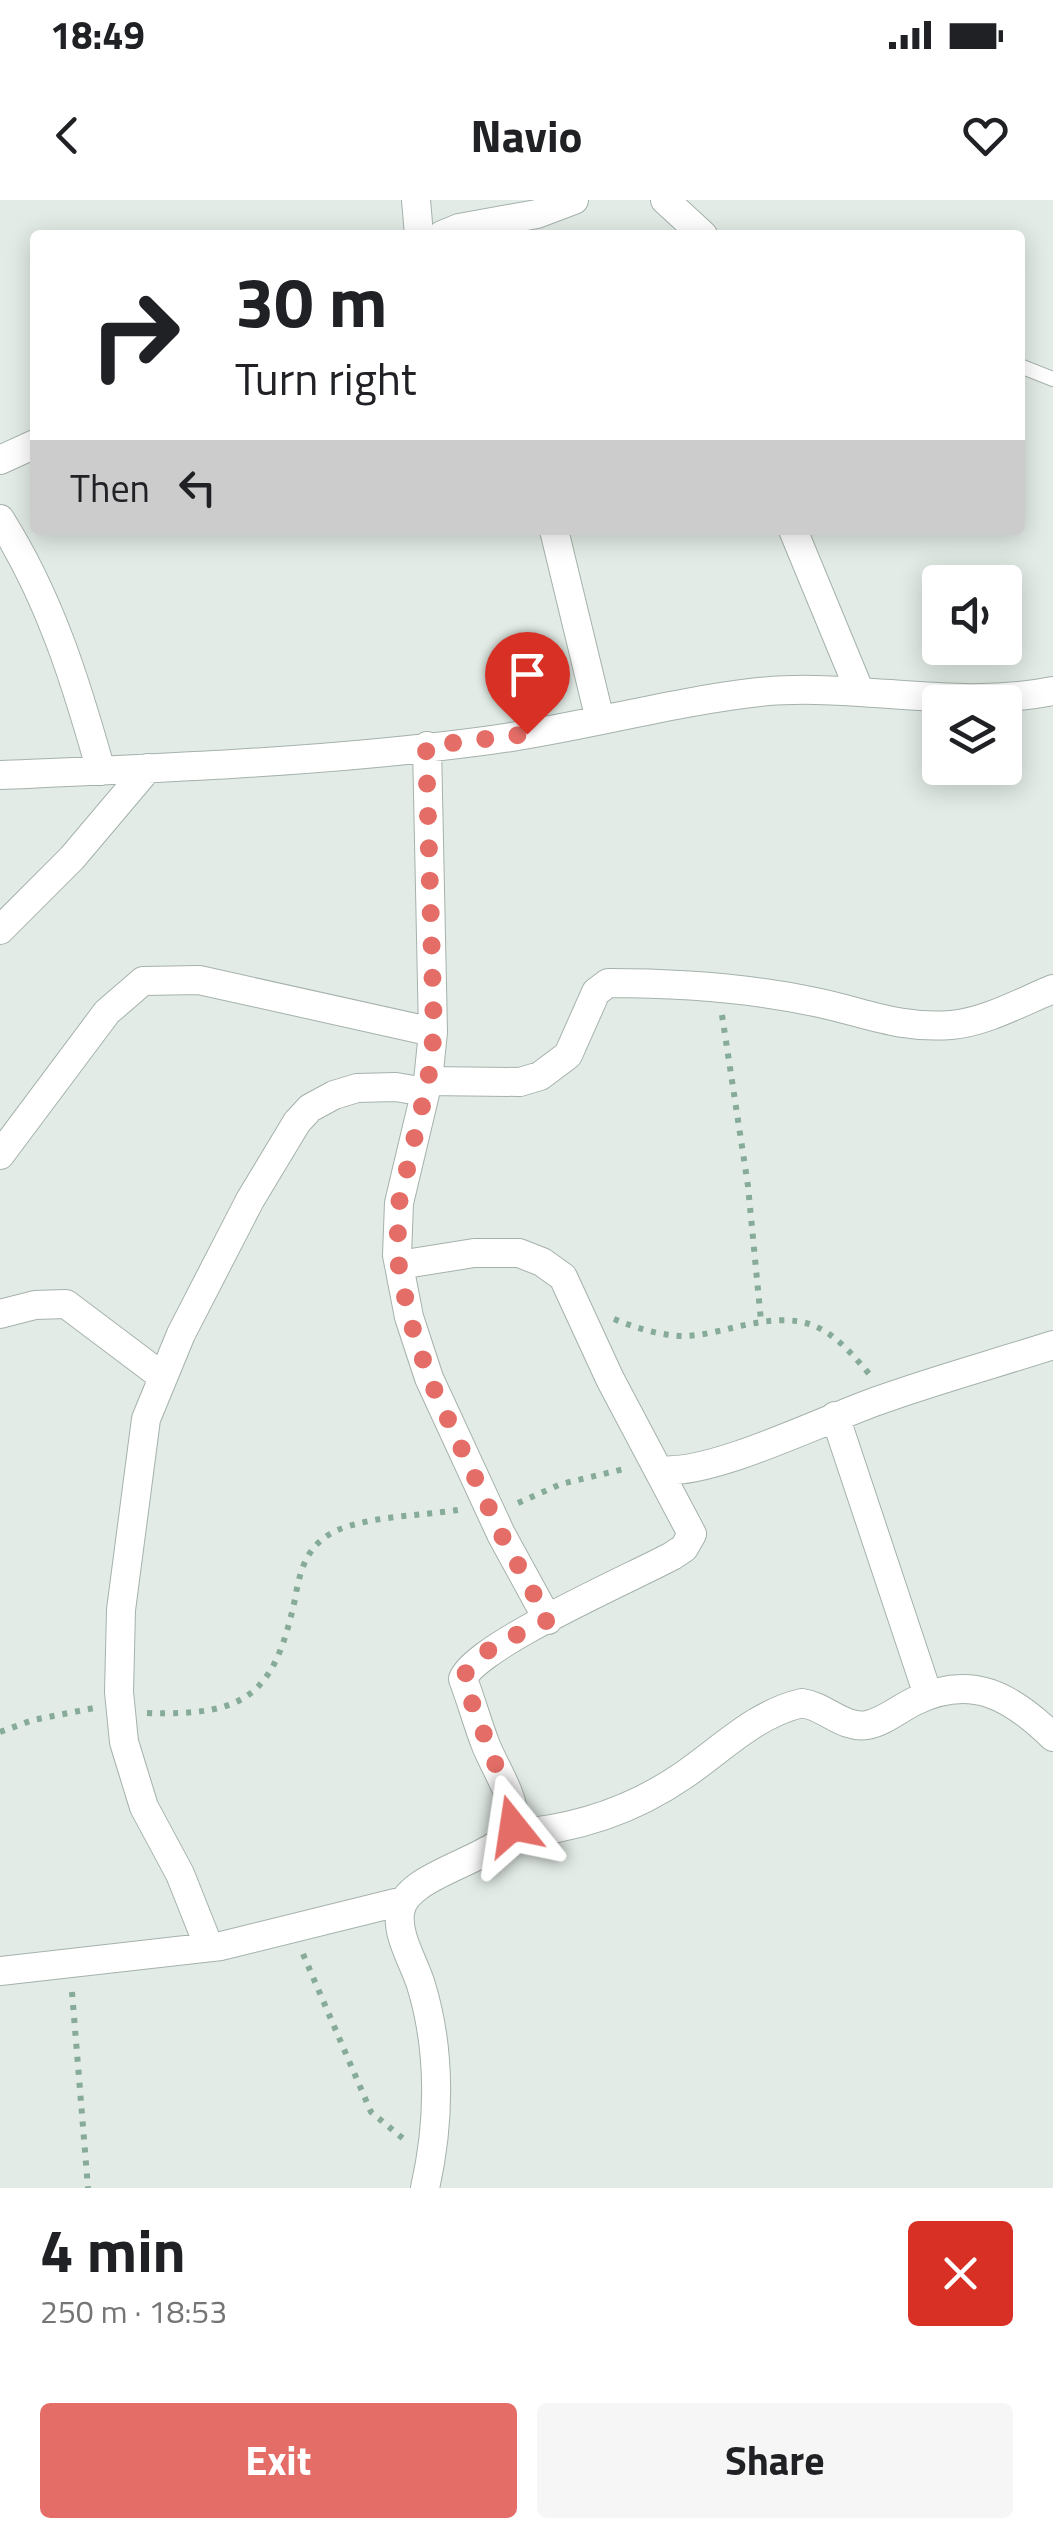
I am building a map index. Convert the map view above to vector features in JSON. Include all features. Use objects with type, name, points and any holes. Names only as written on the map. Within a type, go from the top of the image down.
[{"type":"street","points":[[416,200],[419,230]]},
{"type":"street","points":[[454,230],[537,214],[574,200]]},
{"type":"street","points":[[665,200],[698,230]]},
{"type":"street","points":[[0,460],[30,446]]},
{"type":"street","points":[[0,519],[37,585],[68,654],[101,771]]},
{"type":"street","points":[[555,535],[600,720]]},
{"type":"street","points":[[795,535],[860,692]]},
{"type":"street","points":[[0,775],[148,768],[490,740],[760,692],[860,692],[984,700],[1053,691]]},
{"type":"street","points":[[426,746],[434,1032],[426,1087],[399,1203],[399,1266],[409,1317],[429,1378],[489,1508],[548,1620]]},
{"type":"street","points":[[0,930],[72,858],[148,768]]},
{"type":"street","points":[[0,1155],[107,1012],[143,981],[199,980],[434,1032]]},
{"type":"street","points":[[209,1947],[180,1874],[144,1807],[124,1742],[120,1706],[121,1610],[146,1418],[250,1200],[297,1122],[334,1095],[358,1088],[520,1082],[540,1076],[568,1056],[596,992],[608,983],[819,1002],[891,1023],[926,1026],[980,1018],[1053,989]]},
{"type":"street","points":[[399,1266],[474,1253],[518,1253],[542,1262],[563,1278],[692,1539],[672,1556],[467,1667],[463,1679],[514,1816],[510,1834]]},
{"type":"street","points":[[0,1314],[35,1304],[66,1304],[163,1377]]},
{"type":"street","points":[[657,1467],[677,1472],[882,1399],[1053,1345]]},
{"type":"street","points":[[835,1416],[928,1695]]},
{"type":"street","points":[[0,1971],[70,1966],[209,1947],[402,1901],[422,1885],[510,1834],[570,1827],[645,1798],[682,1777],[764,1716],[783,1708],[812,1705],[845,1722],[868,1725],[928,1695],[974,1687],[1032,1716],[1053,1737]]},
{"type":"street","points":[[402,1901],[399,1917],[403,1936],[422,1986],[433,2037],[437,2098],[425,2188]]},
{"type":"lane","points":[[1025,368],[1053,380]]},
{"type":"path","points":[[718,990],[748,1186],[761,1321]]},
{"type":"path","points":[[576,1304],[643,1330],[683,1336],[761,1321],[801,1319],[845,1344],[871,1376],[882,1399]]},
{"type":"path","points":[[0,1732],[33,1720],[120,1706],[204,1712],[231,1706],[250,1696],[286,1639],[305,1560],[335,1530],[489,1508],[592,1474],[657,1467]]},
{"type":"path","points":[[291,1928],[371,2112],[432,2158]]},
{"type":"path","points":[[70,1966],[88,2188]]},
{"type":"route","points":[[513,1826],[506,1792],[463,1679],[467,1667],[479,1658],[548,1620],[501,1534],[429,1378],[409,1317],[397,1256],[399,1203],[428,1081],[434,1032],[426,746],[527,734]]}]
